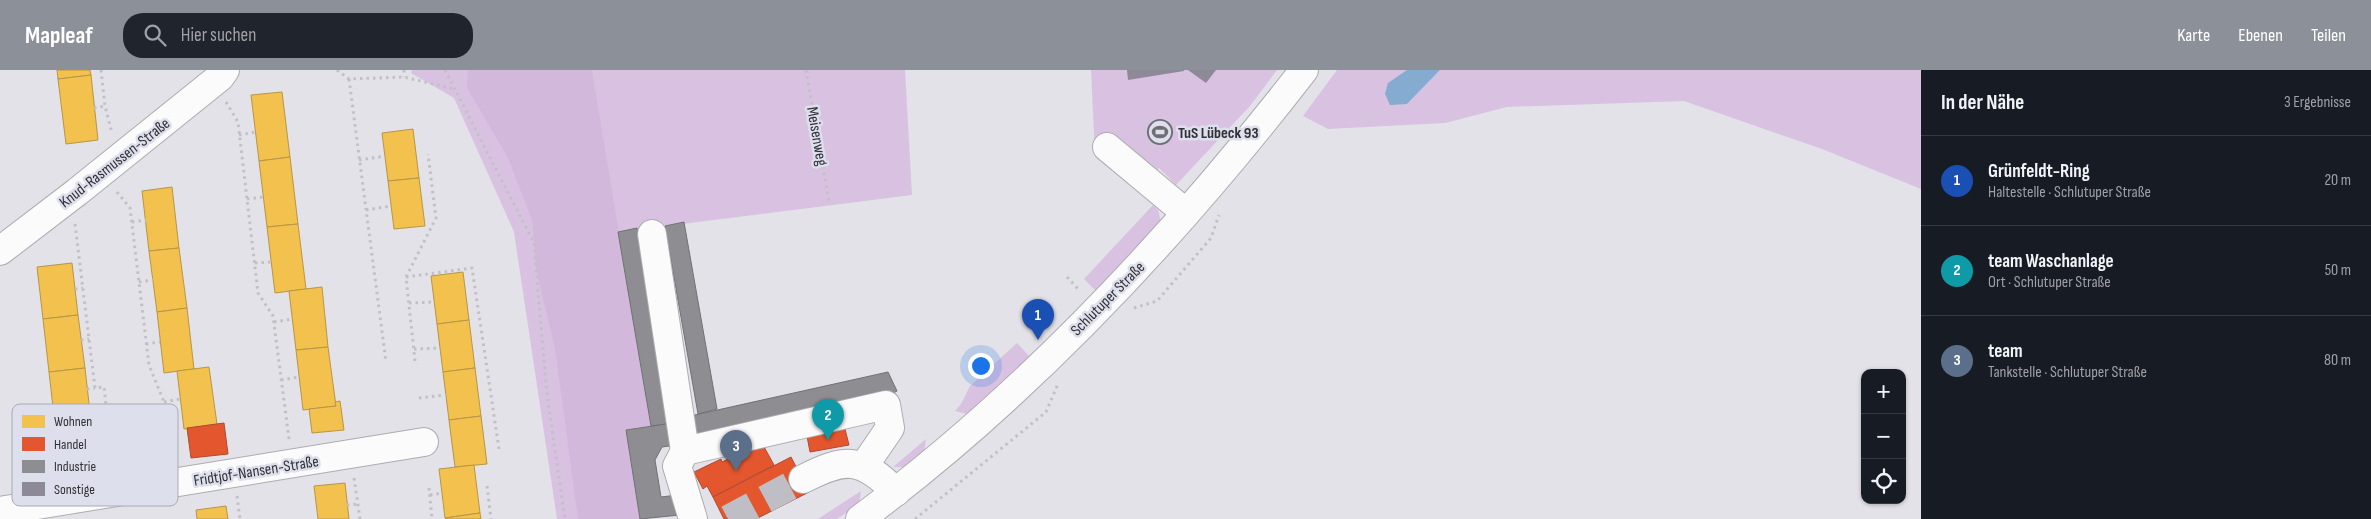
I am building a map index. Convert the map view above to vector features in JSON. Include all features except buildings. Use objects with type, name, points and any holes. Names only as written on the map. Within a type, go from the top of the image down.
[{"type":"street","name":"Schlutuper Straße","points":[[860,519],[954,444],[1033,371],[1109,296],[1229,165],[1304,70]]},
{"type":"street","name":"Knud-Rasmussen-Straße","points":[[0,251],[220,77],[224,83]]},
{"type":"street","points":[[1107,147],[1186,213]]},
{"type":"street","points":[[652,234],[685,450],[677,466],[693,519]]},
{"type":"street","points":[[685,450],[886,405],[890,428],[864,466]]},
{"type":"street","name":"Fridtjof-Nansen-Straße","points":[[178,482],[424,442]]},
{"type":"street","points":[[802,479],[824,468],[846,463],[864,466],[877,473],[896,492]]},
{"type":"street","name":"Fridtjof-Nansen-Straße","points":[[0,511],[31,506]]},
{"type":"path","points":[[101,70],[105,106],[113,138]]},
{"type":"path","points":[[337,70],[349,79],[404,78],[455,89]]},
{"type":"path","points":[[404,70],[404,78]]},
{"type":"path","points":[[446,70],[534,243],[547,395],[565,519]]},
{"type":"path","name":"Meisenweg","points":[[806,70],[829,201]]},
{"type":"path","points":[[349,79],[386,362]]},
{"type":"path","points":[[224,83],[238,122],[258,293],[273,316],[289,441]]},
{"type":"path","points":[[94,108],[105,106]]},
{"type":"path","points":[[239,135],[256,132]]},
{"type":"path","points":[[415,360],[406,277],[436,218],[428,154]]},
{"type":"path","points":[[359,160],[385,156]]},
{"type":"path","points":[[112,186],[130,208],[149,365],[164,402],[180,399]]},
{"type":"path","points":[[247,199],[263,197]]},
{"type":"path","points":[[366,210],[391,206]]},
{"type":"path","points":[[131,222],[146,220]]},
{"type":"path","points":[[75,223],[95,388]]},
{"type":"path","points":[[254,263],[271,262]]},
{"type":"path","points":[[406,277],[472,268],[499,449]]},
{"type":"path","points":[[139,282],[153,280]]},
{"type":"path","points":[[75,289],[83,288]]},
{"type":"path","points":[[409,303],[434,302]]},
{"type":"path","points":[[274,322],[292,319]]},
{"type":"path","points":[[81,340],[89,338]]},
{"type":"path","points":[[146,344],[160,342]]},
{"type":"path","points":[[414,349],[440,348]]},
{"type":"path","points":[[281,380],[299,377]]},
{"type":"path","points":[[87,389],[104,387],[106,404]]},
{"type":"path","points":[[419,398],[446,395]]},
{"type":"path","points":[[354,471],[360,519]]},
{"type":"path","points":[[487,486],[491,519]]},
{"type":"path","points":[[429,488],[432,519]]},
{"type":"path","points":[[237,492],[240,519]]},
{"type":"path","points":[[430,495],[442,494]]},
{"type":"path","points":[[347,505],[358,504]]},
{"type":"shaded area","points":[[412,70],[905,70],[912,195],[618,232],[651,426],[626,430],[640,519],[557,519],[514,232],[454,98],[411,73]]},
{"type":"shaded area","points":[[468,70],[592,70],[651,426],[626,430],[640,519],[578,519],[555,349],[536,269],[532,220],[508,158],[467,88]]},
{"type":"shaded area","name":"TuS Lübeck 93","points":[[1091,70],[1277,70],[1250,106],[1176,185],[1159,168],[1138,192],[1095,157]]},
{"type":"shaded area","points":[[1337,70],[1407,70],[1403,73],[1407,104],[1440,70],[1921,70],[1921,189],[1822,149],[1684,101],[1507,107],[1445,123],[1328,129],[1303,116]]},
{"type":"shaded area","points":[[1153,205],[1158,210],[1161,222],[1097,292],[1084,279]]},
{"type":"shaded area","points":[[1017,343],[1030,357],[971,412],[967,414],[955,411],[961,404],[970,386]]},
{"type":"shaded area","points":[[926,439],[924,453],[907,467],[893,467]]},
{"type":"shaded area","points":[[861,491],[859,504],[837,519],[818,519]]},
{"type":"water","points":[[1407,70],[1440,70],[1407,104],[1390,105],[1385,94],[1388,83]]},
{"type":"tunnel","points":[[728,519],[803,479]]},
{"type":"place","name":"TuS Lübeck 93","points":[[1160,132]]},
{"type":"place","name":"Grünfeldt-Ring","points":[[1038,340]]},
{"type":"place","name":"team Waschanlage","points":[[828,440]]},
{"type":"place","name":"team","points":[[736,471]]}]
